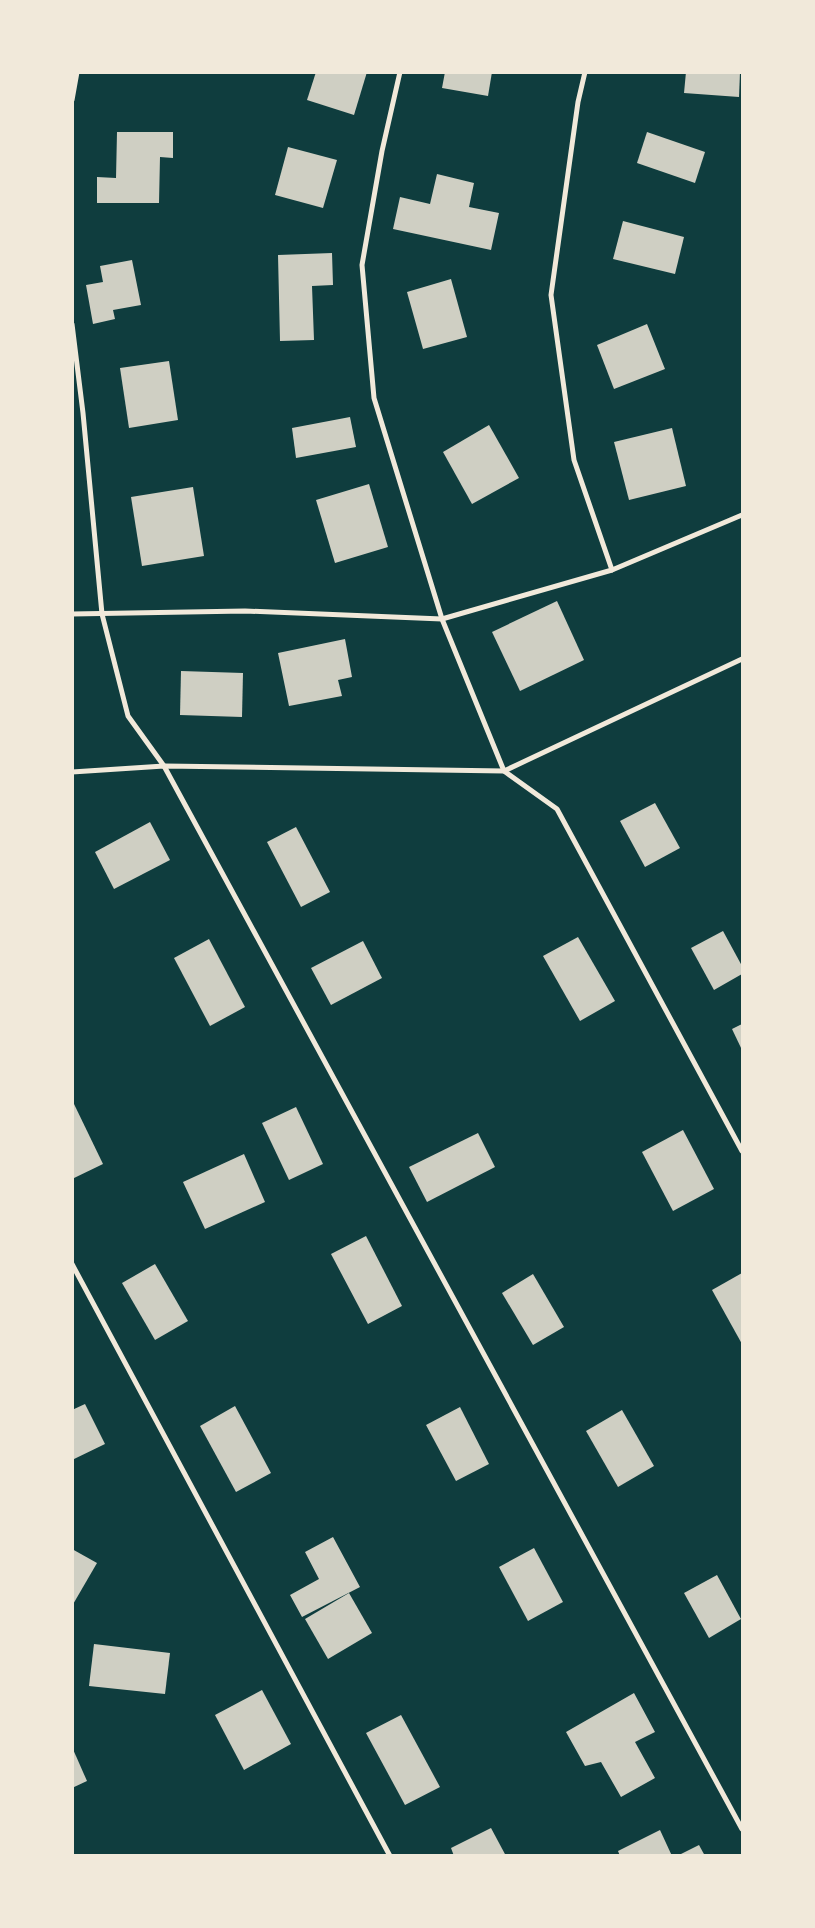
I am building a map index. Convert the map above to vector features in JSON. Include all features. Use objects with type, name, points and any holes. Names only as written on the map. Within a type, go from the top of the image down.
[{"type":"street","points":[[72,100],[77,72]]},
{"type":"street","points":[[400,72],[382,151],[362,265],[374,398],[442,619],[504,771],[557,809],[742,1151]]},
{"type":"street","points":[[585,72],[578,102],[551,295],[574,460],[612,570]]},
{"type":"street","points":[[72,324],[84,414],[102,614],[128,716],[164,766],[742,1829]]},
{"type":"street","points":[[72,614],[245,611],[442,619],[612,570],[742,515]]},
{"type":"street","points":[[72,772],[164,766],[504,771],[742,659]]},
{"type":"street","points":[[72,1264],[390,1856]]},
{"type":"building","points":[[316,72],[367,72],[354,115],[307,100]]},
{"type":"building","points":[[445,72],[492,72],[488,96],[442,88]]},
{"type":"building","points":[[686,72],[740,72],[739,97],[684,93]]},
{"type":"building","points":[[117,132],[173,132],[173,158],[160,157],[159,203],[97,203],[97,177],[116,178]]},
{"type":"building","points":[[647,132],[705,152],[695,183],[637,163]]},
{"type":"building","points":[[288,147],[337,160],[323,208],[275,195]]},
{"type":"building","points":[[437,174],[474,183],[469,207],[499,213],[491,250],[393,229],[400,197],[430,204]]},
{"type":"building","points":[[623,221],[684,237],[675,274],[613,259]]},
{"type":"building","points":[[332,253],[333,285],[312,286],[314,340],[280,341],[278,255]]},
{"type":"building","points":[[132,260],[141,305],[113,310],[115,319],[93,324],[86,285],[103,282],[100,266]]},
{"type":"building","points":[[451,279],[467,337],[423,349],[407,292]]},
{"type":"building","points":[[647,324],[665,369],[614,389],[597,345]]},
{"type":"building","points":[[169,361],[178,420],[129,428],[120,368]]},
{"type":"building","points":[[350,417],[356,447],[296,458],[292,428]]},
{"type":"building","points":[[489,425],[519,478],[472,504],[443,452]]},
{"type":"building","points":[[672,428],[686,486],[629,500],[614,442]]},
{"type":"building","points":[[369,484],[388,547],[335,563],[316,500]]},
{"type":"building","points":[[193,487],[204,556],[142,566],[131,497]]},
{"type":"building","points":[[557,601],[584,660],[520,691],[492,632]]},
{"type":"building","points":[[345,639],[352,677],[338,680],[342,696],[289,706],[278,653]]},
{"type":"building","points":[[181,671],[243,673],[242,717],[180,715]]},
{"type":"building","points":[[655,803],[680,848],[645,867],[620,821]]},
{"type":"building","points":[[150,822],[170,860],[114,889],[95,852]]},
{"type":"building","points":[[296,827],[330,892],[301,907],[267,842]]},
{"type":"building","points":[[723,931],[742,966],[742,974],[714,990],[691,948]]},
{"type":"building","points":[[578,937],[615,1001],[580,1021],[543,956]]},
{"type":"building","points":[[209,939],[245,1007],[210,1026],[174,958]]},
{"type":"building","points":[[363,941],[382,978],[331,1005],[311,968]]},
{"type":"building","points":[[742,1024],[742,1050],[732,1029]]},
{"type":"building","points":[[74,1104],[103,1164],[72,1179],[72,1105]]},
{"type":"building","points":[[296,1107],[323,1164],[289,1180],[262,1123]]},
{"type":"building","points":[[683,1130],[714,1189],[673,1211],[642,1152]]},
{"type":"building","points":[[478,1133],[495,1167],[427,1202],[409,1167]]},
{"type":"building","points":[[244,1154],[265,1202],[205,1229],[183,1182]]},
{"type":"building","points":[[366,1236],[402,1306],[368,1324],[331,1254]]},
{"type":"building","points":[[155,1264],[188,1321],[155,1340],[122,1283]]},
{"type":"building","points":[[742,1273],[742,1344],[712,1290]]},
{"type":"building","points":[[533,1274],[564,1327],[533,1345],[502,1293]]},
{"type":"building","points":[[85,1404],[105,1444],[72,1460],[72,1410]]},
{"type":"building","points":[[235,1406],[271,1473],[236,1492],[200,1426]]},
{"type":"building","points":[[460,1407],[489,1464],[456,1481],[426,1425]]},
{"type":"building","points":[[622,1410],[654,1466],[618,1487],[586,1431]]},
{"type":"building","points":[[333,1537],[360,1587],[302,1617],[290,1595],[319,1579],[305,1552]]},
{"type":"building","points":[[534,1548],[563,1602],[528,1621],[499,1567]]},
{"type":"building","points":[[72,1549],[97,1563],[72,1606]]},
{"type":"building","points":[[717,1575],[741,1619],[709,1638],[684,1593]]},
{"type":"building","points":[[349,1593],[372,1633],[328,1659],[305,1619]]},
{"type":"building","points":[[94,1644],[170,1653],[165,1694],[89,1686]]},
{"type":"building","points":[[262,1690],[291,1744],[244,1770],[215,1715]]},
{"type":"building","points":[[634,1693],[655,1732],[635,1742],[655,1778],[621,1797],[601,1762],[585,1766],[566,1732]]},
{"type":"building","points":[[401,1715],[440,1787],[405,1805],[366,1733]]},
{"type":"building","points":[[72,1747],[87,1781],[72,1788]]},
{"type":"building","points":[[491,1828],[506,1856],[454,1856],[451,1848]]},
{"type":"building","points":[[660,1830],[672,1856],[620,1856],[618,1851]]},
{"type":"building","points":[[699,1845],[705,1856],[677,1856]]}]
